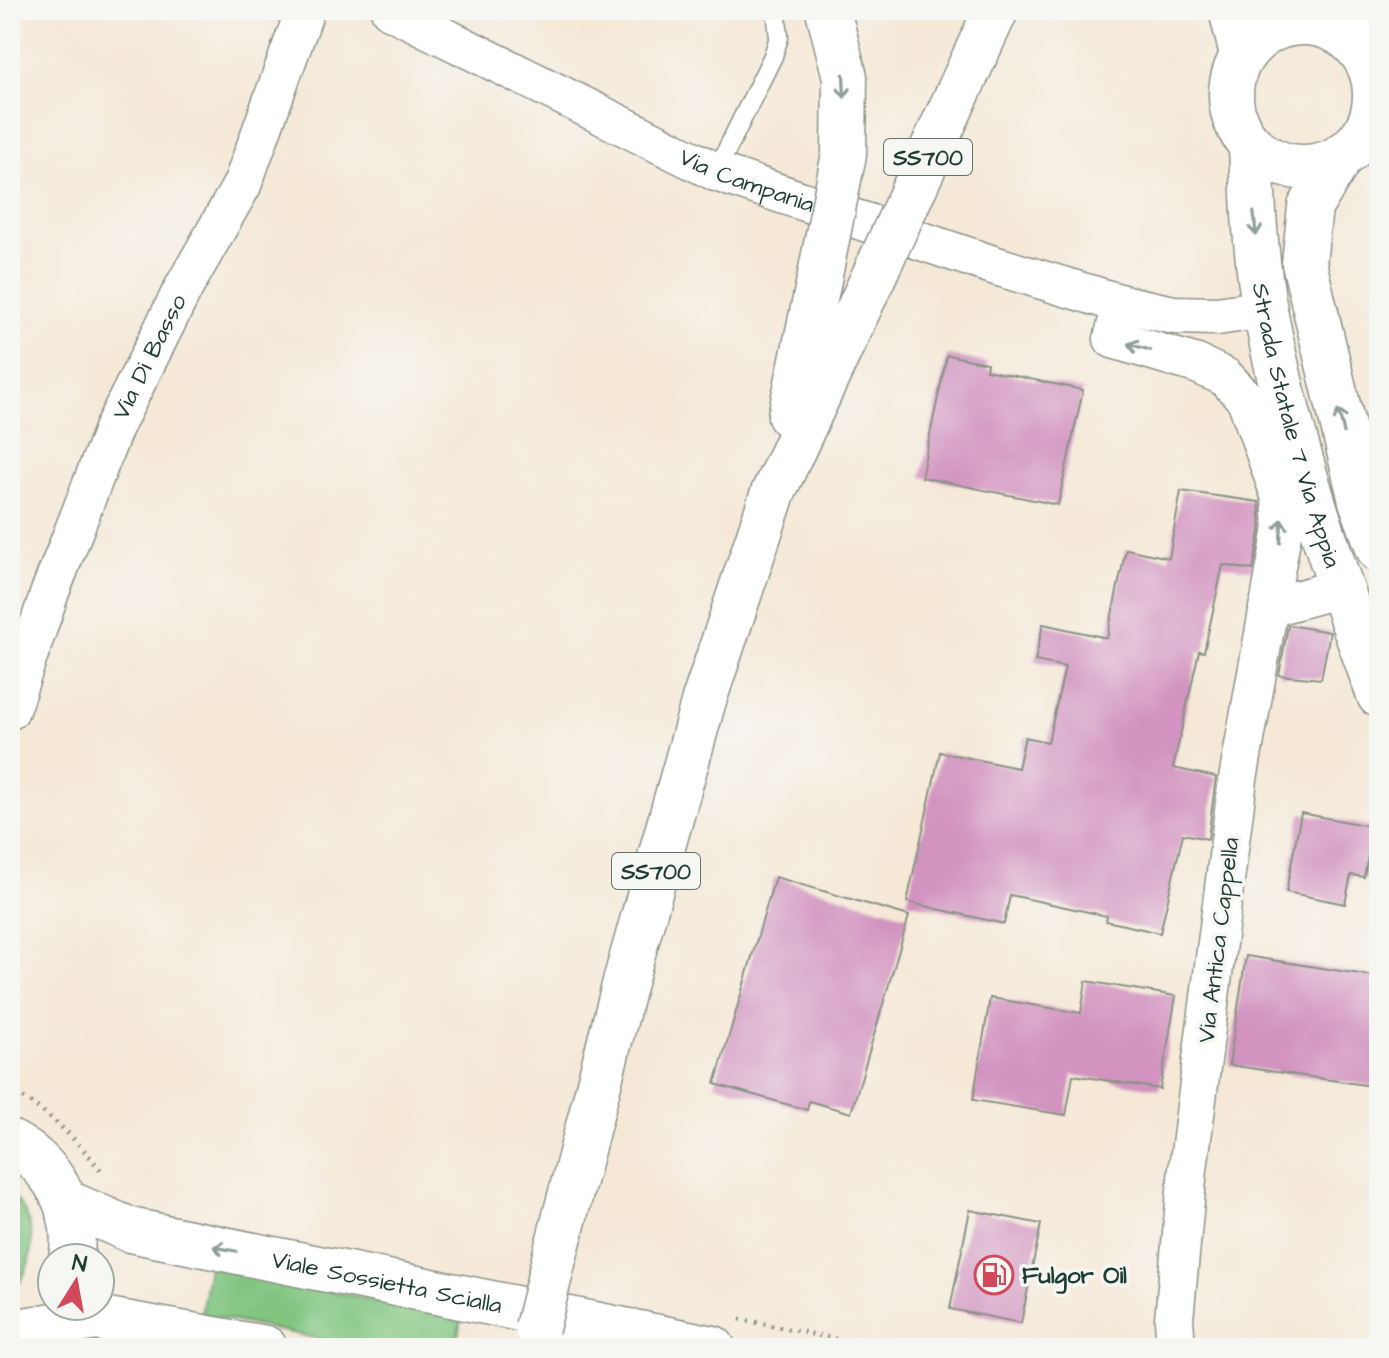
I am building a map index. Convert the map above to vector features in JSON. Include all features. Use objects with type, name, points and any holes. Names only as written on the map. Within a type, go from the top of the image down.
[{"type":"main road","points":[[773,493],[844,154],[845,77],[828,10]]},
{"type":"main road","name":"SS700","points":[[535,1338],[625,982],[704,700],[773,493],[996,10]]},
{"type":"main road","points":[[1231,10],[1242,54]]},
{"type":"main road","name":"Strada Statale 7 Via Appia","points":[[1379,550],[1365,462],[1304,263],[1304,235],[1310,207],[1340,158],[1358,143],[1374,120],[1375,87],[1361,52],[1364,40],[1302,16],[1260,36],[1242,54],[1232,76],[1230,102],[1236,125],[1251,146],[1254,220],[1265,309],[1298,450],[1340,588],[1379,695]]},
{"type":"main road","points":[[1251,146],[1270,160],[1293,167],[1317,166],[1340,158]]},
{"type":"main road","points":[[10,1142],[40,1163],[66,1202],[72,1225],[71,1242]]},
{"type":"main road","name":"Viale Sossietta Scialla","points":[[66,1202],[130,1230],[713,1348]]},
{"type":"main road","points":[[31,1325],[96,1318],[265,1348]]},
{"type":"street","name":"Via Di Basso","points":[[10,710],[50,592],[114,427],[184,287],[242,185],[305,10]]},
{"type":"street","name":"Via Campania","points":[[390,10],[716,172],[996,266],[1122,304],[1174,315],[1217,316],[1265,309]]},
{"type":"street","points":[[1122,304],[1113,339],[1197,364],[1225,377],[1246,399],[1281,498],[1283,528],[1268,608],[1340,588]]},
{"type":"street","name":"Via Antica Cappella","points":[[1176,1348],[1174,1319],[1188,1169],[1238,779],[1268,608]]},
{"type":"lane","points":[[716,172],[773,56],[779,37],[776,10]]},
{"type":"green space","points":[[10,1193],[27,1217],[31,1244],[25,1271],[10,1296]]},
{"type":"green space","points":[[209,1266],[461,1318],[456,1348],[362,1348],[201,1314]]},
{"type":"building","points":[[947,355],[987,363],[986,370],[1083,390],[1058,505],[921,477]]},
{"type":"building","points":[[1181,491],[1259,502],[1261,527],[1253,570],[1223,565],[1204,652],[1199,651],[1173,768],[1216,777],[1208,839],[1183,834],[1160,933],[1106,921],[1107,916],[1010,895],[1004,924],[907,902],[940,752],[1018,768],[1025,737],[1048,742],[1065,667],[1035,661],[1043,624],[1107,638],[1126,549],[1169,558]]},
{"type":"building","points":[[1288,625],[1330,632],[1321,679],[1279,675]]},
{"type":"building","points":[[1301,813],[1374,827],[1364,877],[1351,875],[1345,904],[1286,892]]},
{"type":"building","points":[[775,877],[909,916],[851,1113],[809,1101],[807,1110],[715,1084]]},
{"type":"building","points":[[1246,956],[1379,977],[1379,1087],[1229,1065]]},
{"type":"building","points":[[1086,981],[1176,996],[1160,1089],[1073,1075],[1066,1115],[973,1100],[990,998],[1081,1013]]},
{"type":"building","points":[[970,1210],[1041,1224],[1021,1323],[950,1309]]},
{"type":"place","name":"Fulgor Oil","points":[[994,1275]]}]
